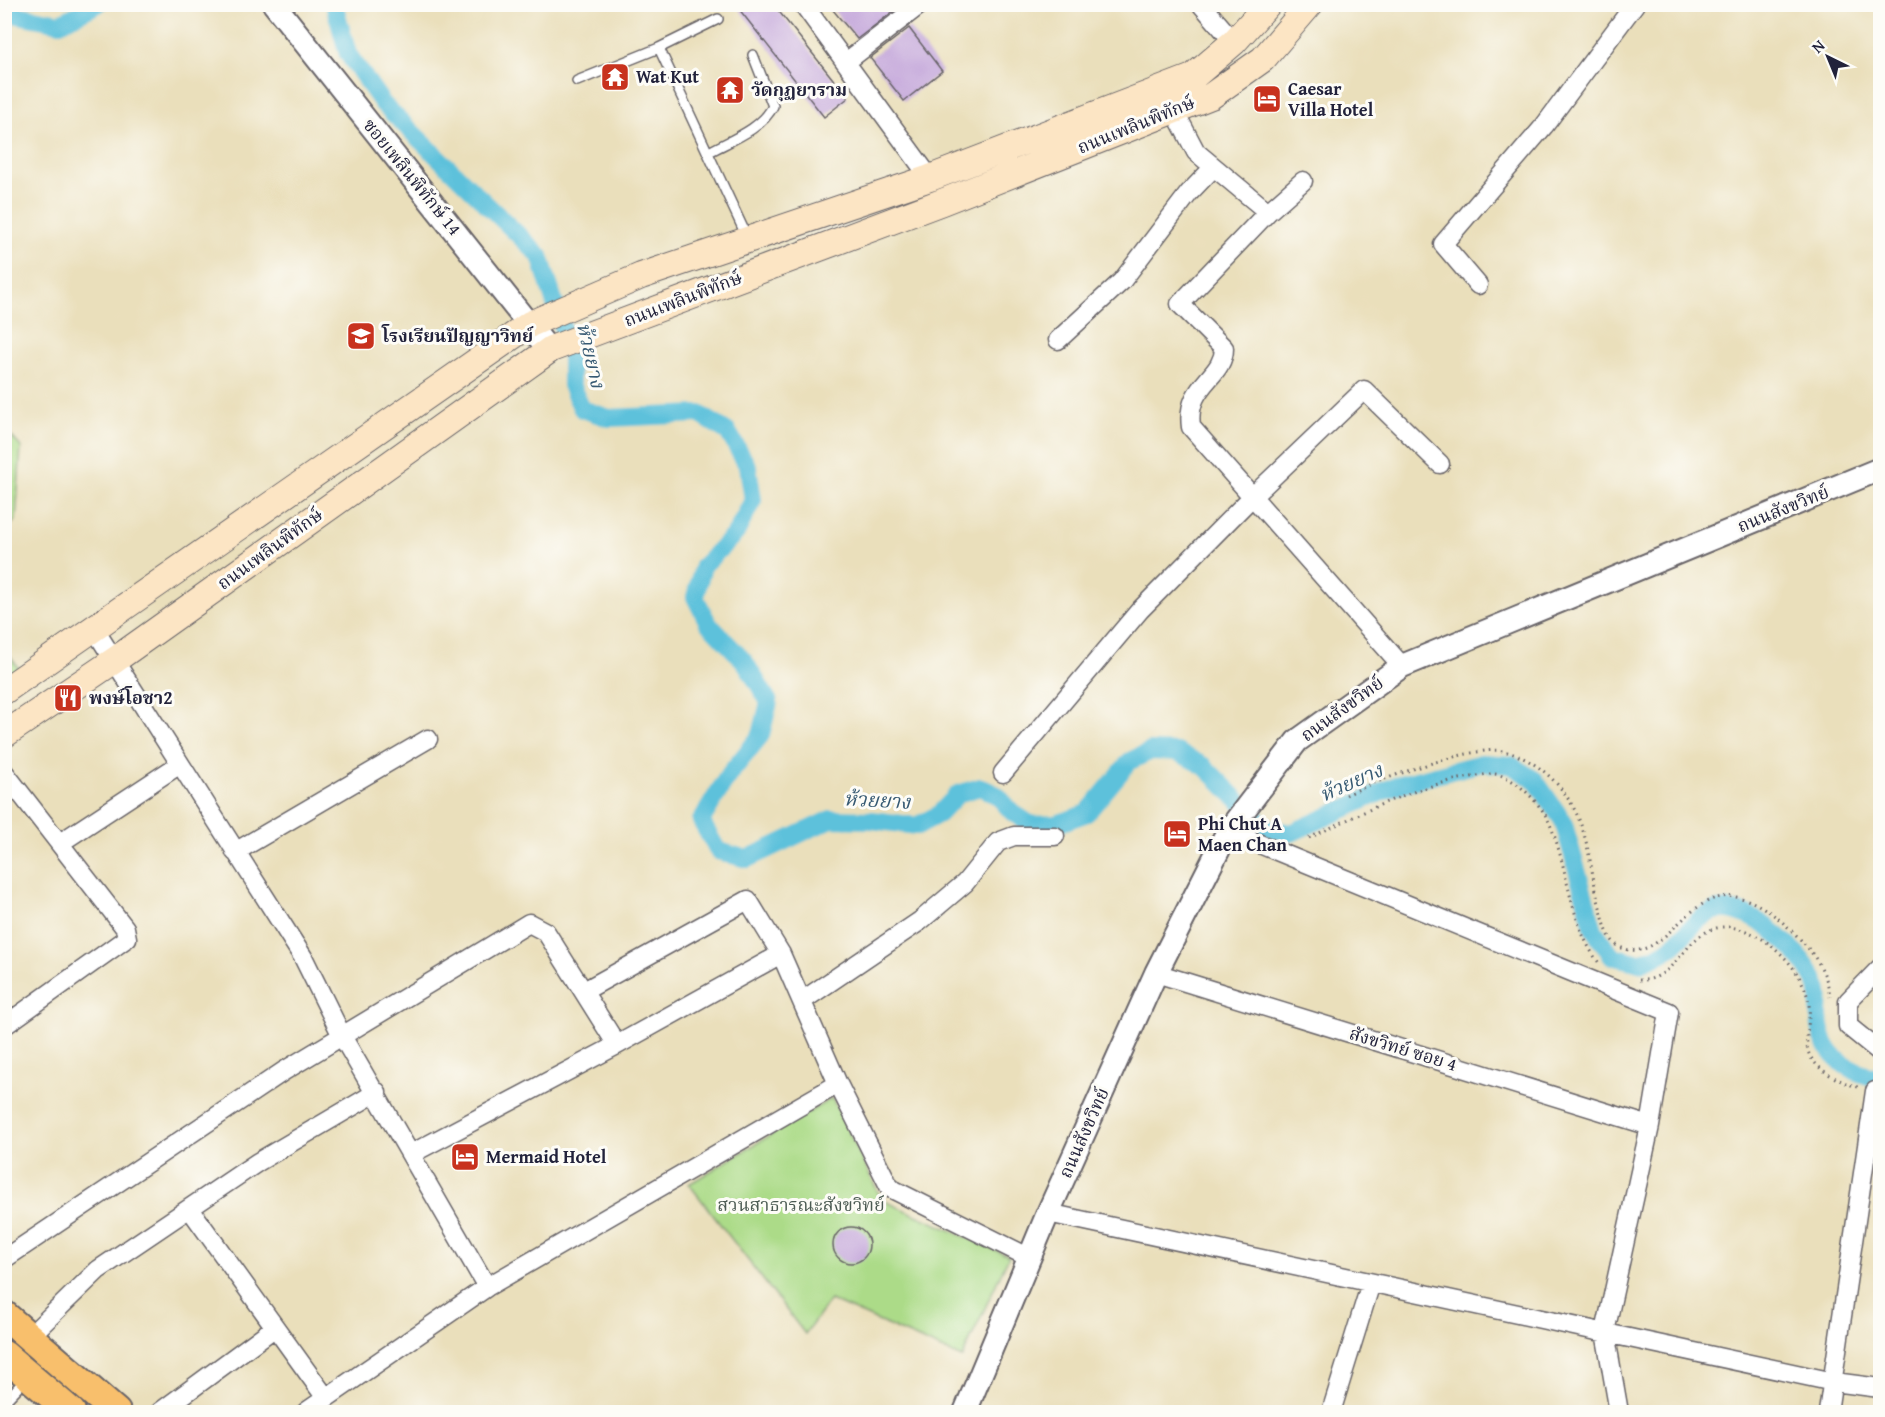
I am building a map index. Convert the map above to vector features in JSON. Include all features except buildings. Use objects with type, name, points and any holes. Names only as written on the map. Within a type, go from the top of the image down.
[{"type":"main road","name":"ถนนเพลินพิทักษ์","points":[[4,691],[95,630],[530,324],[641,276],[930,178],[1193,76],[1234,42],[1268,4]]},
{"type":"main road","name":"ถนนเพลินพิทักษ์","points":[[4,735],[115,660],[550,349],[942,202],[1211,96],[1263,60],[1310,4]]},
{"type":"main road","points":[[4,1315],[116,1413]]},
{"type":"main road","points":[[4,1354],[71,1413]]},
{"type":"street","name":"ซอยเพลินพิทักษ์ 14","points":[[274,4],[550,349]]},
{"type":"street","points":[[803,4],[930,178]]},
{"type":"street","points":[[846,62],[921,4]]},
{"type":"street","points":[[1201,4],[1234,42]]},
{"type":"street","points":[[1478,285],[1443,244],[1544,126],[1635,4]]},
{"type":"street","points":[[1174,110],[1196,152],[1268,212]]},
{"type":"street","points":[[1058,340],[1122,281],[1189,193],[1213,168]]},
{"type":"street","points":[[1303,181],[1268,212],[1180,304],[1224,348],[1221,362],[1195,395],[1189,415],[1191,427],[1402,666]]},
{"type":"street","points":[[1003,773],[1140,609],[1253,496],[1364,390],[1440,464]]},
{"type":"street","name":"ถนนสังขวิทย์","points":[[965,1413],[1048,1213],[1155,973],[1228,831],[1297,741],[1402,666],[1881,469]]},
{"type":"street","points":[[95,630],[303,957],[342,1036],[377,1092],[487,1287]]},
{"type":"street","points":[[235,852],[428,738]]},
{"type":"street","points":[[60,843],[180,764]]},
{"type":"street","points":[[4,772],[124,928],[127,938],[4,1026]]},
{"type":"street","points":[[1228,831],[1669,1012],[1650,1126],[1605,1332],[1619,1413]]},
{"type":"street","points":[[802,1001],[920,921],[965,883],[998,842],[1014,836],[1055,836]]},
{"type":"street","points":[[584,991],[748,900],[781,954],[838,1084],[890,1188],[1030,1258]]},
{"type":"street","points":[[4,1259],[127,1174],[342,1036],[529,923],[546,932],[616,1046]]},
{"type":"street","points":[[411,1154],[616,1046],[781,954]]},
{"type":"street","points":[[1881,968],[1848,1001],[1848,1026],[1881,1052]]},
{"type":"street","name":"สังขวิทย์ ซอย 4","points":[[1155,973],[1650,1126]]},
{"type":"street","points":[[306,1413],[487,1287],[838,1084]]},
{"type":"street","points":[[1828,1413],[1875,1091]]},
{"type":"street","points":[[29,1336],[98,1270],[258,1162],[377,1092]]},
{"type":"street","points":[[190,1209],[326,1398]]},
{"type":"street","points":[[1048,1213],[1834,1382],[1881,1388]]},
{"type":"street","points":[[1331,1413],[1371,1283]]},
{"type":"street","points":[[160,1413],[274,1328]]},
{"type":"lane","points":[[577,81],[659,48],[718,19]]},
{"type":"lane","points":[[659,48],[748,240]]},
{"type":"lane","points":[[709,152],[768,117],[773,106],[753,55]]},
{"type":"lane","points":[[4,1402],[29,1376]]},
{"type":"path","points":[[1346,795],[1380,781],[1456,758],[1501,750],[1532,760],[1559,786],[1578,815],[1586,839],[1595,892],[1608,934],[1620,947],[1636,950],[1650,946],[1664,937],[1695,907],[1714,897],[1739,897],[1777,916],[1807,946],[1828,979],[1831,1000]]},
{"type":"path","points":[[1309,838],[1378,805],[1431,784],[1494,773],[1521,785],[1549,820],[1576,919],[1591,952],[1605,970]]},
{"type":"path","points":[[1637,980],[1649,981],[1671,967],[1700,933],[1724,927],[1751,933],[1776,951],[1802,979],[1809,1006],[1808,1052],[1821,1068],[1850,1085],[1875,1091]]},
{"type":"green space","points":[[5,429],[21,447],[16,520],[5,530]]},
{"type":"green space","points":[[4,648],[25,677],[4,691]]},
{"type":"green space","name":"สวนสาธารณะสังขวิทย์","points":[[832,1098],[882,1200],[1009,1256],[962,1358],[830,1300],[805,1334],[689,1184]]},
{"type":"waterway","name":"ห้วยยาง","points":[[9,4],[18,15],[60,23],[98,4]]},
{"type":"waterway","name":"ห้วยยาง","points":[[334,4],[348,54],[383,104],[540,256],[571,355],[571,385],[582,409],[609,418],[699,414],[728,432],[748,467],[753,500],[736,533],[703,566],[695,597],[708,623],[745,662],[769,702],[761,735],[728,776],[701,821],[718,851],[747,859],[831,819],[872,820],[917,826],[939,814],[958,794],[980,787],[997,795],[1012,812],[1031,825],[1057,824],[1087,813],[1130,761],[1151,751],[1177,752],[1204,766],[1266,828],[1291,833],[1397,785],[1482,763],[1511,765],[1535,780],[1563,821],[1594,930],[1612,956],[1640,963],[1669,949],[1698,920],[1711,912],[1733,911],[1747,916],[1777,934],[1811,973],[1819,992],[1821,1030],[1824,1042],[1830,1051],[1846,1066],[1867,1076],[1880,1079]]},
{"type":"place","name":"Wat Kut","points":[[615,77]]},
{"type":"place","name":"วัดกุฏยาราม","points":[[730,90]]},
{"type":"place","name":"Caesar Villa Hotel","points":[[1267,99]]},
{"type":"place","name":"โรงเรียนปัญญาวิทย์","points":[[361,336]]},
{"type":"place","name":"พงษ์โอชา2","points":[[68,698]]},
{"type":"place","name":"Phi Chut A Maen Chan","points":[[1177,834]]},
{"type":"place","name":"Mermaid Hotel","points":[[465,1157]]}]
